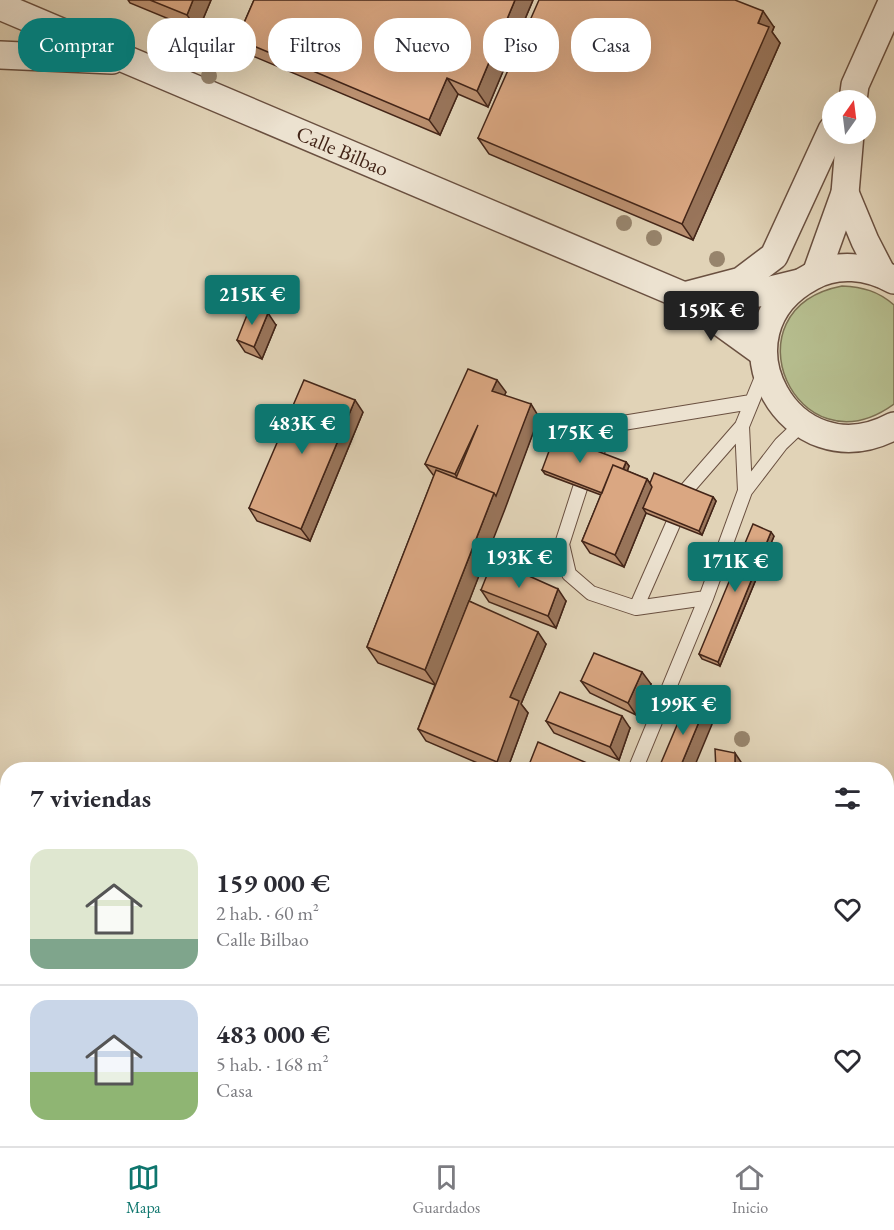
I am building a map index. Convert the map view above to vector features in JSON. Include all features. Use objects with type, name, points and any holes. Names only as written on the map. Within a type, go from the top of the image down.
[{"type":"street","points":[[854,90],[893,0]]},
{"type":"street","name":"Calle Bilbao","points":[[0,6],[29,18]]},
{"type":"street","points":[[0,55],[18,56]]},
{"type":"street","name":"Calle Bilbao","points":[[135,63],[684,296],[764,362]]},
{"type":"street","points":[[684,296],[741,281],[774,256],[826,144]]},
{"type":"street","points":[[849,144],[846,193],[809,278],[788,293],[770,320],[765,336],[764,362],[770,386],[778,401],[802,424],[825,435],[850,439],[867,437],[894,426]]},
{"type":"street","points":[[846,193],[865,241],[888,277]]},
{"type":"street","name":"Calle Bilbao","points":[[684,296],[759,293],[832,269],[849,267],[866,269],[888,277]]},
{"type":"lane","points":[[687,489],[742,426],[764,362]]},
{"type":"lane","points":[[594,453],[623,423],[751,402]]},
{"type":"lane","points":[[638,762],[706,598],[745,491],[781,444],[802,424]]},
{"type":"lane","points":[[742,426],[745,491]]},
{"type":"lane","points":[[580,488],[562,544],[569,574],[591,593],[636,608],[706,598]]},
{"type":"lane","points":[[636,608],[673,524]]},
{"type":"green space","points":[[842,286],[870,291],[894,305],[894,404],[859,420],[828,419],[803,404],[787,380],[780,352],[786,324],[806,301]]},
{"type":"building","points":[[150,0],[193,0],[187,15]]},
{"type":"building","points":[[254,0],[515,0],[507,18],[483,18],[483,72],[485,72],[477,91],[447,78],[429,120],[315,72],[362,72],[362,18],[268,18],[268,52],[256,47],[256,18],[246,18]]},
{"type":"building","points":[[539,0],[735,0],[763,11],[758,23],[769,27],[682,224],[478,138],[507,72],[559,72],[559,18],[531,18]]},
{"type":"building","points":[[251,305],[268,313],[254,347],[237,340]]},
{"type":"building","points":[[468,369],[497,380],[492,391],[531,404],[496,496],[494,493],[456,478],[478,425],[455,474],[425,464]]},
{"type":"building","points":[[304,380],[355,400],[301,529],[249,508]]},
{"type":"building","points":[[555,435],[626,462],[623,469],[613,465],[602,493],[542,470]]},
{"type":"building","points":[[613,465],[647,479],[615,555],[582,541]]},
{"type":"building","points":[[436,470],[494,493],[425,670],[367,647]]},
{"type":"building","points":[[654,473],[713,497],[699,531],[643,508],[652,487],[650,483]]},
{"type":"building","points":[[753,524],[771,532],[718,662],[699,654]]},
{"type":"building","points":[[493,560],[558,589],[548,616],[481,590]]},
{"type":"building","points":[[469,601],[538,632],[510,697],[519,701],[497,762],[418,729]]},
{"type":"building","points":[[594,653],[642,672],[628,703],[581,681]]},
{"type":"building","points":[[560,692],[622,716],[610,747],[546,721]]},
{"type":"building","points":[[688,699],[706,705],[682,762],[661,762]]},
{"type":"building","points":[[538,742],[585,762],[530,762]]},
{"type":"building","points":[[715,749],[735,753],[735,762],[716,762]]}]
